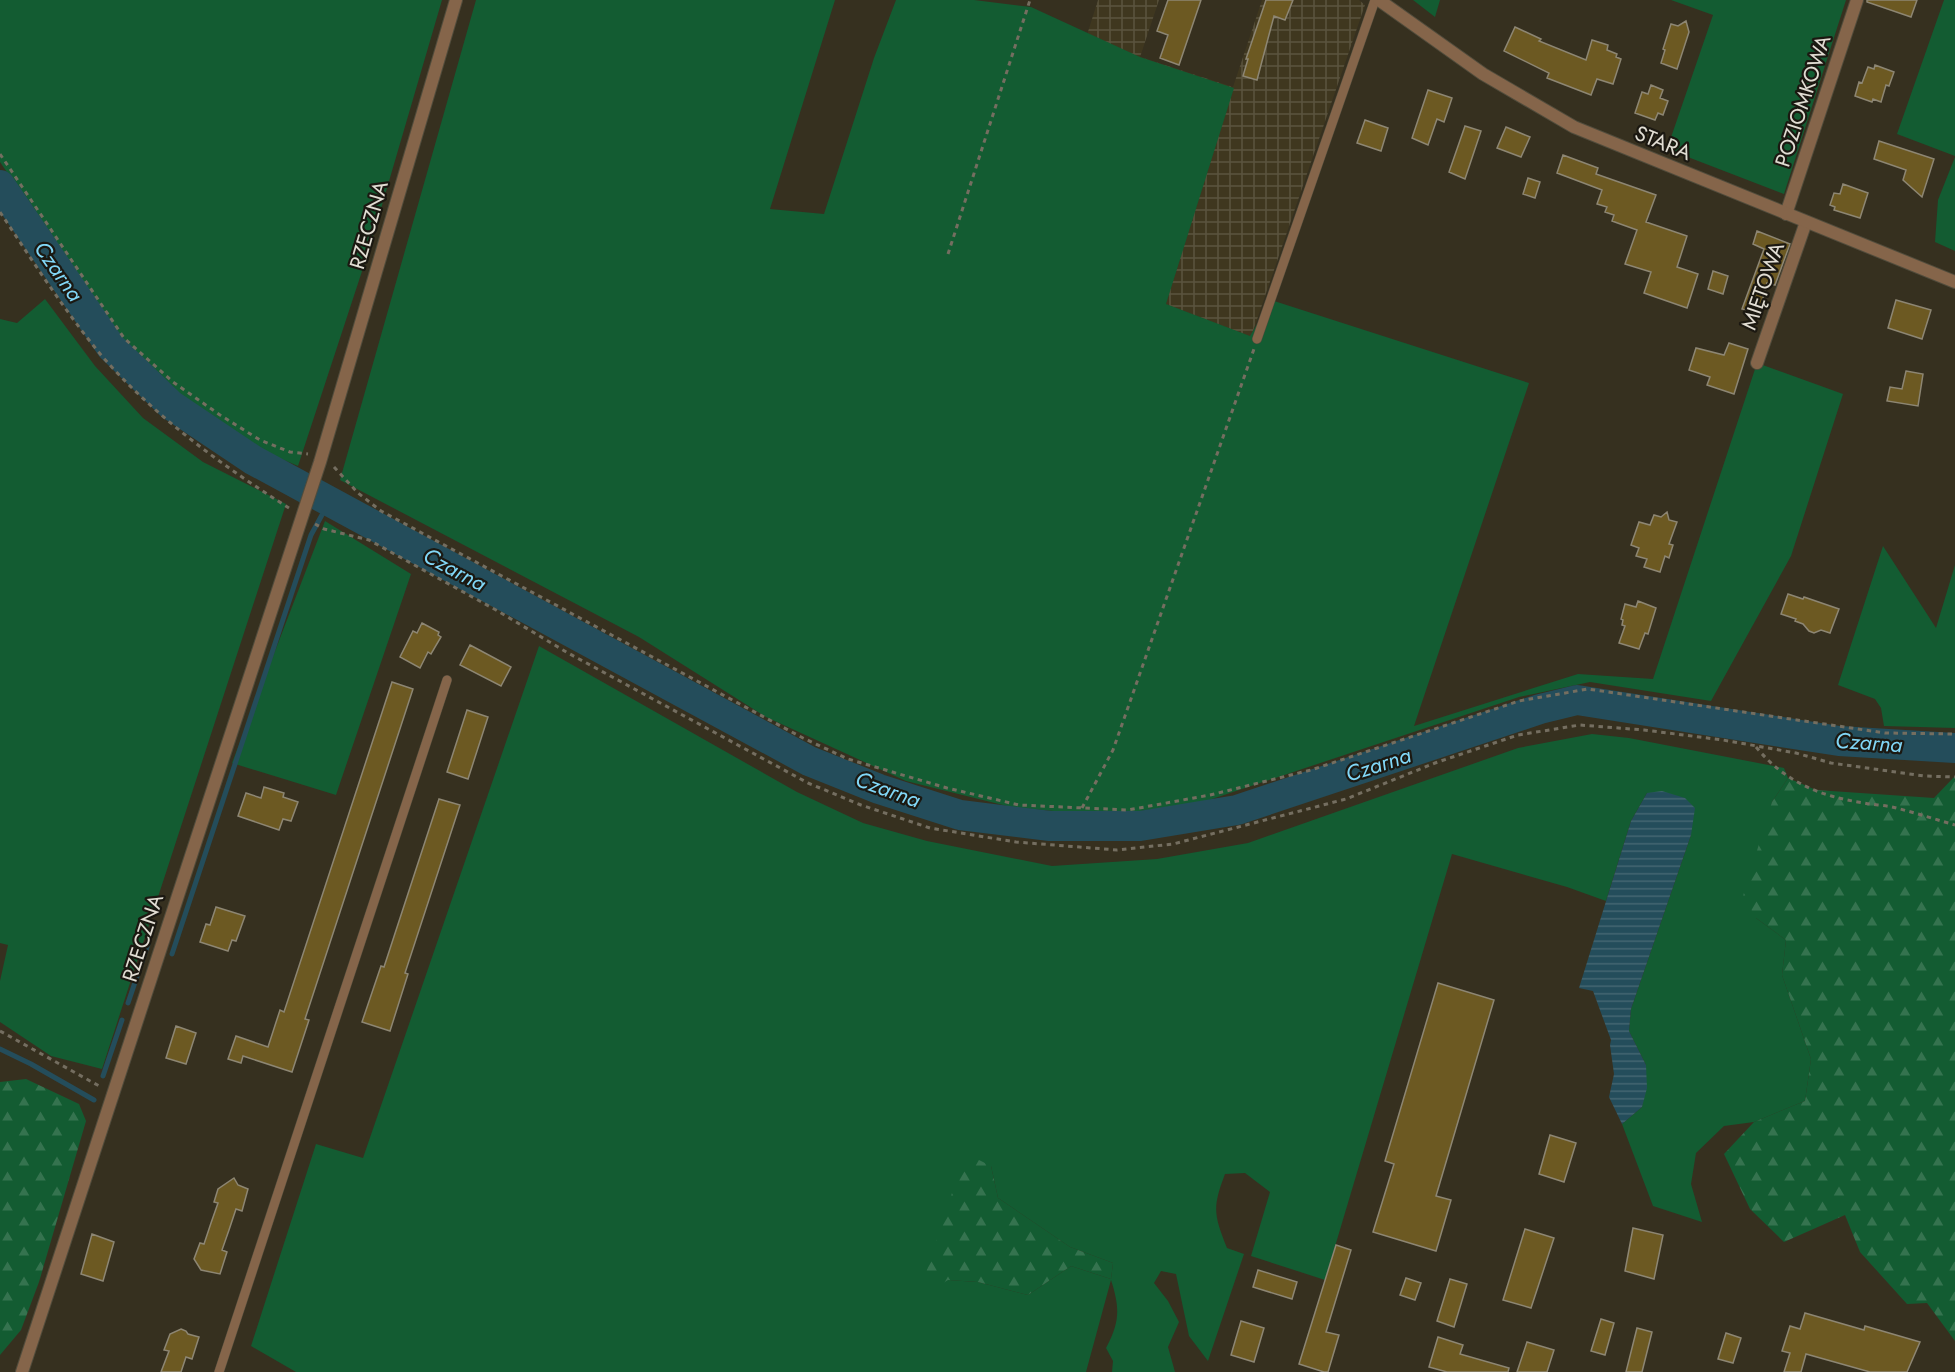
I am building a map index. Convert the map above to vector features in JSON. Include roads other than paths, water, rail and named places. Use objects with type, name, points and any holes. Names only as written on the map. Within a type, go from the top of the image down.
[{"type":"street","name":"RZECZNA","points":[[22,1372],[321,459],[456,0]]},
{"type":"street","name":"STARA","points":[[1377,0],[1483,74],[1574,127],[1955,282]]},
{"type":"street","name":"POZIOMKOWA","points":[[1786,214],[1857,0]]},
{"type":"street","name":"MIĘTOWA","points":[[1757,363],[1806,222]]},
{"type":"lane","points":[[1257,339],[1377,0]]},
{"type":"lane","points":[[219,1372],[447,680]]},
{"type":"water","points":[[1662,791],[1685,798],[1695,808],[1691,835],[1631,1009],[1629,1031],[1646,1065],[1647,1088],[1642,1107],[1622,1124],[1609,1097],[1614,1074],[1611,1040],[1593,991],[1579,988],[1631,821],[1647,793]]},
{"type":"waterway","name":"Czarna","points":[[0,185],[111,347],[171,405],[253,460],[809,761],[879,789],[960,815],[1050,826],[1140,826],[1237,810],[1540,709],[1577,700],[1839,741],[1955,748]]},
{"type":"waterway","points":[[172,954],[311,535],[331,502]]},
{"type":"waterway","points":[[128,1003],[148,944]]},
{"type":"waterway","points":[[103,1076],[122,1020]]},
{"type":"waterway","points":[[0,1049],[94,1100]]}]
